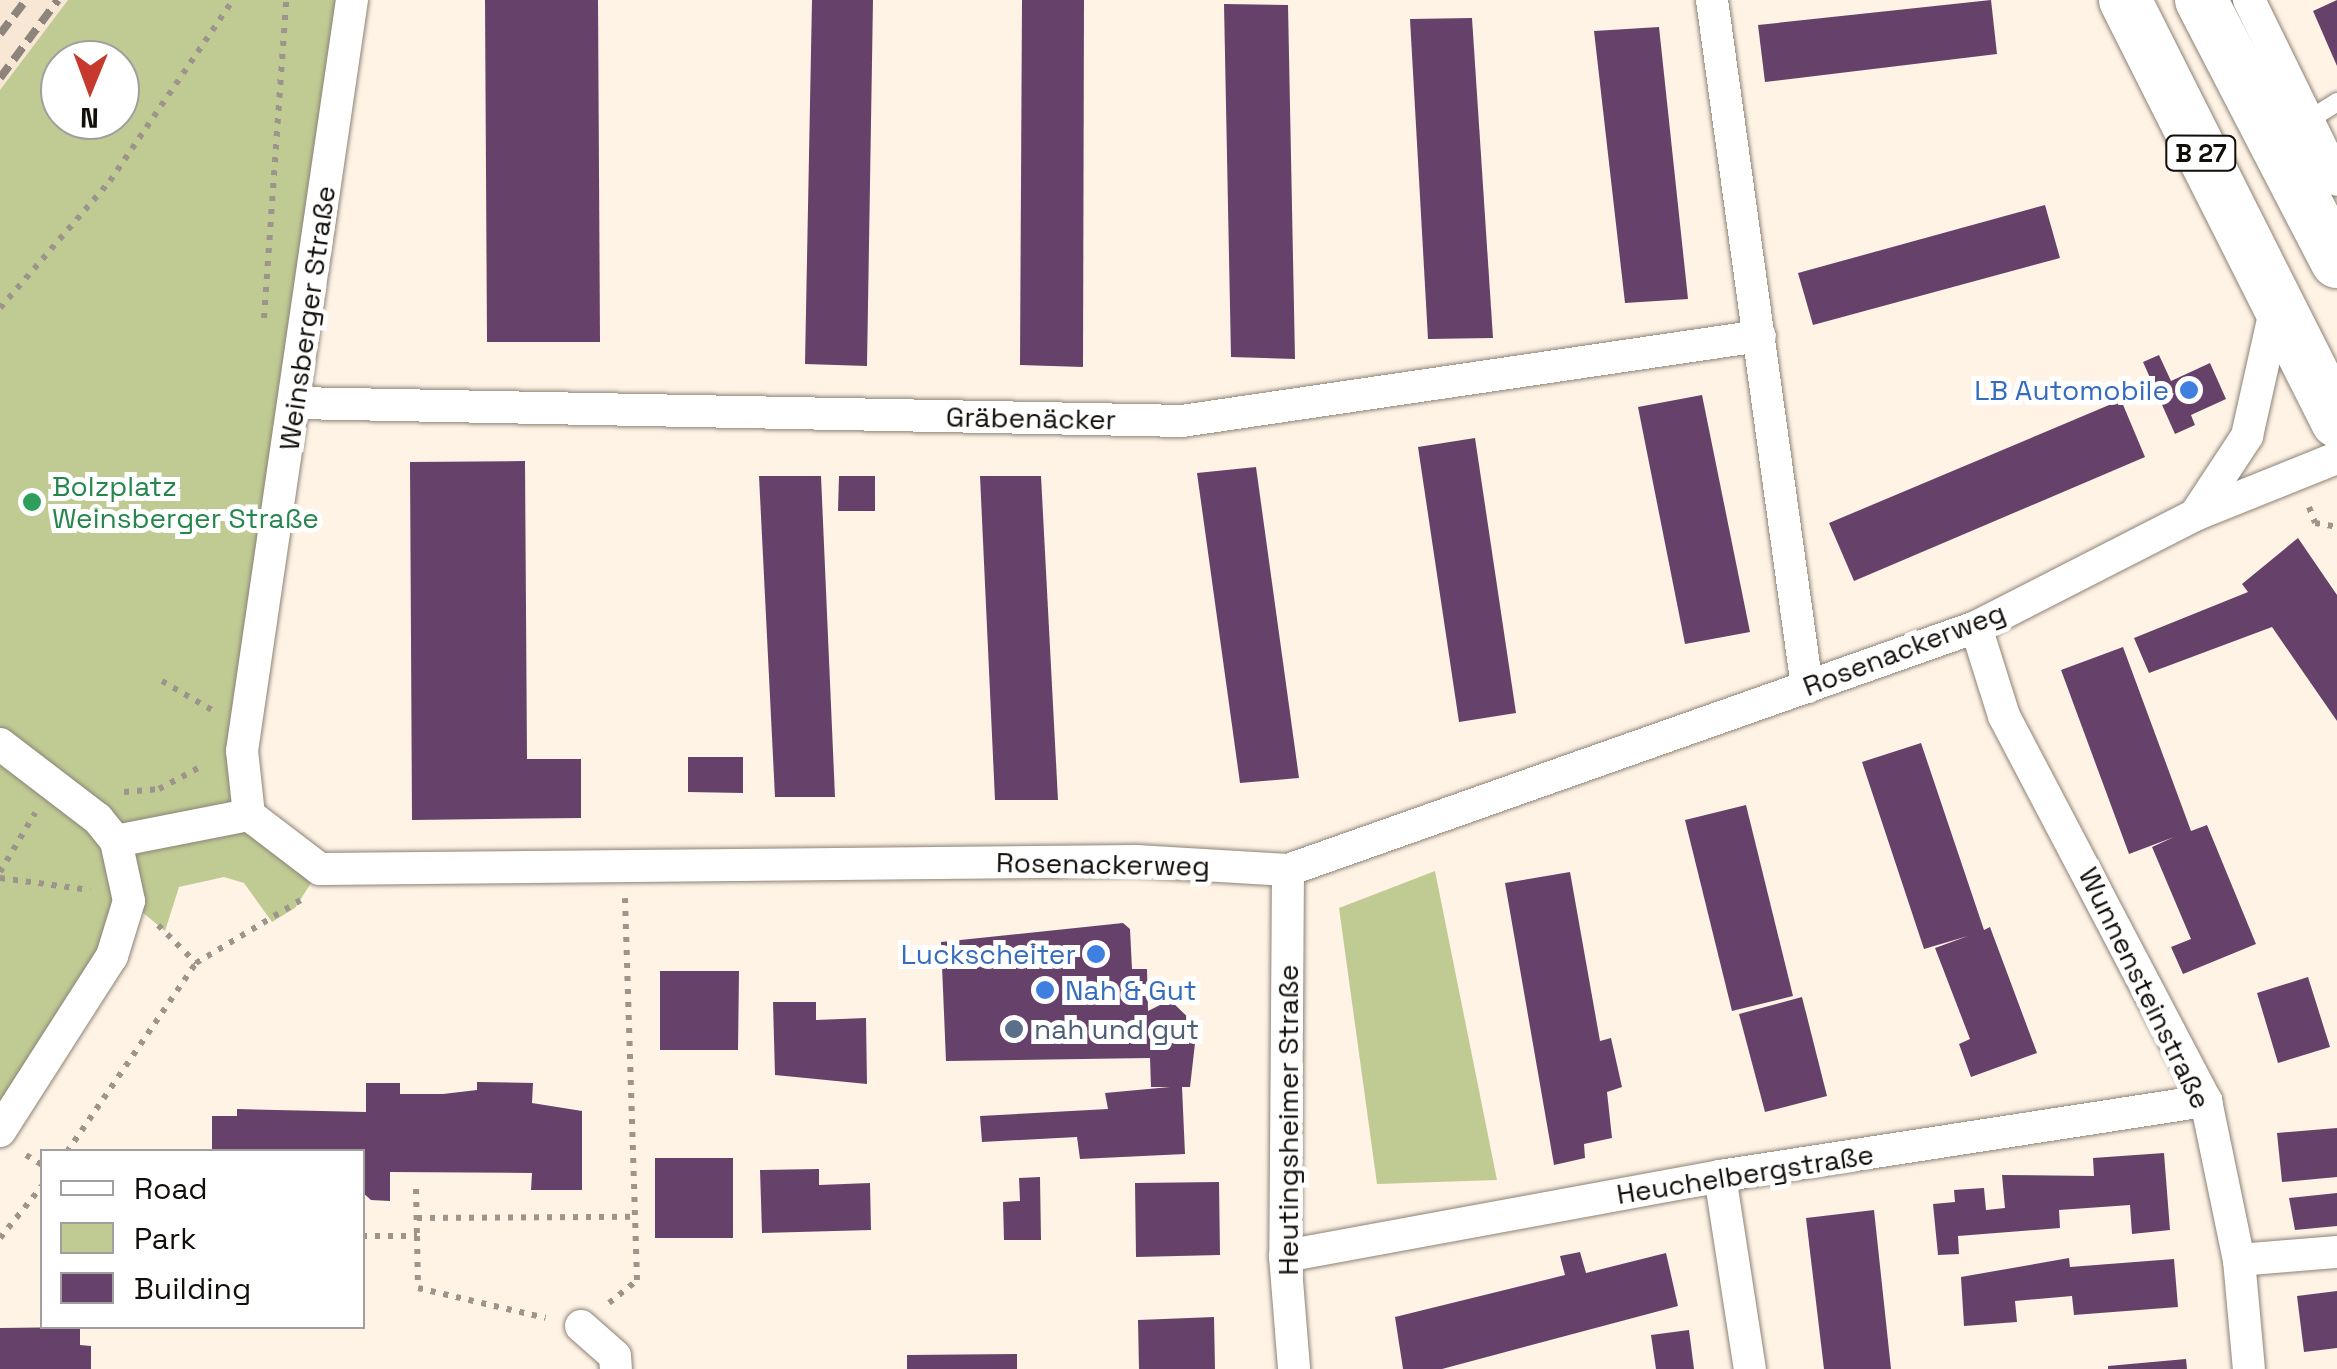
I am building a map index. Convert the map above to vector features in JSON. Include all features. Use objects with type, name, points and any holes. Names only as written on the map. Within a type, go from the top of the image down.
[{"type":"main road","name":"B 27","points":[[2125,0],[2337,422]]},
{"type":"main road","name":"B 27","points":[[2201,0],[2337,252]]},
{"type":"street","name":"Weinsberger Straße","points":[[249,814],[242,752],[352,0]]},
{"type":"street","points":[[1712,0],[1806,687]]},
{"type":"street","points":[[2249,0],[2337,180]]},
{"type":"street","name":"Rosenackerweg","points":[[2195,515],[2247,436],[2276,306]]},
{"type":"street","name":"Gräbenäcker","points":[[296,403],[1182,421],[1760,336]]},
{"type":"street","name":"Rosenackerweg","points":[[320,869],[1136,861],[1288,870],[1976,627],[2195,515],[2337,458]]},
{"type":"street","name":"Wunnensteinstraße","points":[[1976,627],[2004,716],[2206,1102],[2239,1260],[2249,1369]]},
{"type":"street","points":[[0,744],[56,784],[116,841],[129,901],[112,956],[0,1131]]},
{"type":"street","points":[[116,841],[249,814],[320,869]]},
{"type":"street","name":"Heutingsheimer Straße","points":[[1288,870],[1286,1256],[1294,1369]]},
{"type":"street","name":"Heuchelbergstraße","points":[[1286,1256],[1720,1176],[2206,1102]]},
{"type":"street","points":[[1720,1176],[1750,1369]]},
{"type":"street","points":[[2239,1260],[2337,1252]]},
{"type":"street","points":[[581,1326],[615,1356],[616,1369]]},
{"type":"lane","points":[[2307,122],[2337,102]]},
{"type":"path","points":[[0,308],[110,181],[234,0]]},
{"type":"path","points":[[263,334],[286,0]]},
{"type":"path","points":[[196,962],[129,901],[0,875],[56,784],[85,776],[142,793],[202,766]]},
{"type":"path","points":[[416,1189],[418,1288],[581,1326],[637,1280],[624,864]]},
{"type":"path","points":[[70,1149],[196,962],[295,908],[320,869]]},
{"type":"path","points":[[0,1238],[40,1188]]},
{"type":"path","points":[[417,1218],[635,1218]]},
{"type":"path","points":[[365,1236],[417,1236]]},
{"type":"shaded area","points":[[0,0],[68,0],[0,90]]},
{"type":"green space","points":[[68,0],[352,0],[249,815],[320,869],[295,908],[272,922],[244,883],[224,877],[179,887],[165,931],[130,902],[0,1131],[0,90]]},
{"type":"green space","points":[[1435,871],[1497,1180],[1377,1184],[1339,908]]},
{"type":"building","points":[[485,0],[598,0],[600,342],[487,342]]},
{"type":"building","points":[[812,0],[873,0],[867,366],[805,364]]},
{"type":"building","points":[[1022,0],[1084,0],[1083,367],[1020,365]]},
{"type":"building","points":[[1991,0],[1997,54],[1765,82],[1758,25]]},
{"type":"building","points":[[2337,0],[2337,66],[2313,11]]},
{"type":"building","points":[[1224,4],[1288,5],[1295,359],[1231,357]]},
{"type":"building","points":[[1472,18],[1493,338],[1428,339],[1410,19]]},
{"type":"building","points":[[1659,27],[1688,299],[1625,303],[1594,31]]},
{"type":"building","points":[[2045,205],[2060,258],[1813,325],[1798,273]]},
{"type":"building","name":"LB Automobile","points":[[2159,355],[2171,381],[2210,363],[2226,399],[2191,415],[2195,425],[2175,434],[2143,362]]},
{"type":"building","points":[[1702,395],[1750,632],[1685,644],[1638,407]]},
{"type":"building","points":[[2121,400],[2145,457],[1854,581],[1829,523]]},
{"type":"building","points":[[1475,438],[1516,713],[1459,722],[1418,447]]},
{"type":"building","points":[[525,461],[527,759],[581,759],[581,818],[412,820],[410,462]]},
{"type":"building","points":[[1256,467],[1299,778],[1240,783],[1197,473]]},
{"type":"building","points":[[759,476],[821,476],[835,797],[775,797]]},
{"type":"building","points":[[839,476],[875,476],[875,511],[838,511]]},
{"type":"building","points":[[980,476],[1041,476],[1058,800],[995,800]]},
{"type":"building","points":[[2298,538],[2337,595],[2337,721],[2272,627],[2149,673],[2134,638],[2248,592],[2242,584]]},
{"type":"building","points":[[2123,647],[2191,831],[2207,825],[2256,944],[2183,974],[2171,947],[2191,939],[2152,847],[2174,837],[2129,854],[2061,670]]},
{"type":"building","points":[[1921,743],[1984,930],[1990,927],[2037,1053],[1971,1077],[1959,1044],[1970,1039],[1935,948],[1968,936],[1924,949],[1862,762]]},
{"type":"building","points":[[688,757],[743,757],[743,793],[688,792]]},
{"type":"building","points":[[1746,805],[1793,996],[1732,1011],[1685,820]]},
{"type":"building","points":[[1570,872],[1600,1041],[1611,1038],[1622,1087],[1607,1092],[1612,1138],[1584,1144],[1585,1158],[1554,1165],[1505,883]]},
{"type":"building","name":"Nah & Gut","points":[[1123,923],[1130,929],[1132,969],[1147,969],[1148,1011],[1170,1000],[1197,1026],[1190,1087],[1182,1087],[1185,1154],[1080,1159],[1077,1137],[982,1142],[980,1116],[1108,1109],[1105,1093],[1170,1087],[1151,1087],[1150,1058],[946,1061],[941,942]]},
{"type":"building","points":[[660,971],[739,971],[738,1050],[660,1050]]},
{"type":"building","points":[[2308,977],[2330,1047],[2278,1063],[2257,993]]},
{"type":"building","points":[[1802,997],[1827,1096],[1765,1112],[1739,1014]]},
{"type":"building","points":[[773,1002],[816,1002],[816,1020],[866,1018],[867,1084],[775,1075]]},
{"type":"building","points":[[477,1082],[533,1083],[532,1103],[582,1111],[582,1190],[531,1190],[532,1173],[390,1172],[390,1201],[371,1200],[365,1195],[365,1149],[212,1149],[212,1116],[237,1116],[237,1109],[366,1112],[366,1083],[400,1083],[400,1094],[477,1090]]},
{"type":"building","points":[[2337,1128],[2337,1177],[2282,1182],[2277,1133]]},
{"type":"building","points":[[2164,1153],[2170,1230],[2132,1234],[2130,1205],[2059,1210],[2060,1228],[1958,1236],[1959,1254],[1938,1255],[1933,1204],[1955,1202],[1954,1190],[1984,1188],[1986,1210],[2005,1208],[2002,1175],[2094,1176],[2093,1158]]},
{"type":"building","points":[[655,1158],[733,1158],[733,1238],[655,1238]]},
{"type":"building","points":[[819,1169],[819,1185],[870,1183],[871,1230],[762,1233],[760,1170]]},
{"type":"building","points":[[1040,1177],[1041,1240],[1004,1240],[1003,1202],[1020,1201],[1019,1178]]},
{"type":"building","points":[[1219,1182],[1220,1255],[1136,1257],[1135,1183]]},
{"type":"building","points":[[2337,1193],[2337,1226],[2295,1230],[2289,1198]]},
{"type":"building","points":[[1874,1210],[1891,1369],[1824,1369],[1806,1218]]},
{"type":"building","points":[[1580,1252],[1586,1273],[1666,1253],[1678,1306],[1442,1369],[1403,1369],[1395,1317],[1565,1275],[1560,1256]]},
{"type":"building","points":[[2069,1258],[2070,1267],[2174,1259],[2178,1307],[2074,1315],[2072,1296],[2015,1301],[2017,1322],[1964,1326],[1961,1277]]},
{"type":"building","points":[[2337,1291],[2337,1348],[2304,1352],[2297,1296]]},
{"type":"building","points":[[1214,1317],[1215,1369],[1139,1369],[1138,1320]]},
{"type":"building","points":[[0,1328],[80,1329],[80,1345],[91,1346],[91,1369],[0,1369]]},
{"type":"building","points":[[1689,1330],[1694,1369],[1656,1369],[1651,1335]]},
{"type":"building","points":[[1017,1354],[1017,1369],[907,1369],[907,1355]]},
{"type":"building","points":[[2186,1359],[2187,1369],[2108,1369],[2108,1366]]},
{"type":"railway","points":[[0,34],[26,0]]},
{"type":"railway","points":[[0,78],[58,0]]},
{"type":"place","name":"LB Automobile","points":[[2189,390]]},
{"type":"place","name":"Bolzplatz Weinsberger Straße","points":[[32,502]]},
{"type":"place","name":"Luckscheiter","points":[[1096,954]]},
{"type":"place","name":"Nah & Gut","points":[[1045,990]]},
{"type":"place","name":"nah und gut","points":[[1014,1029]]}]
